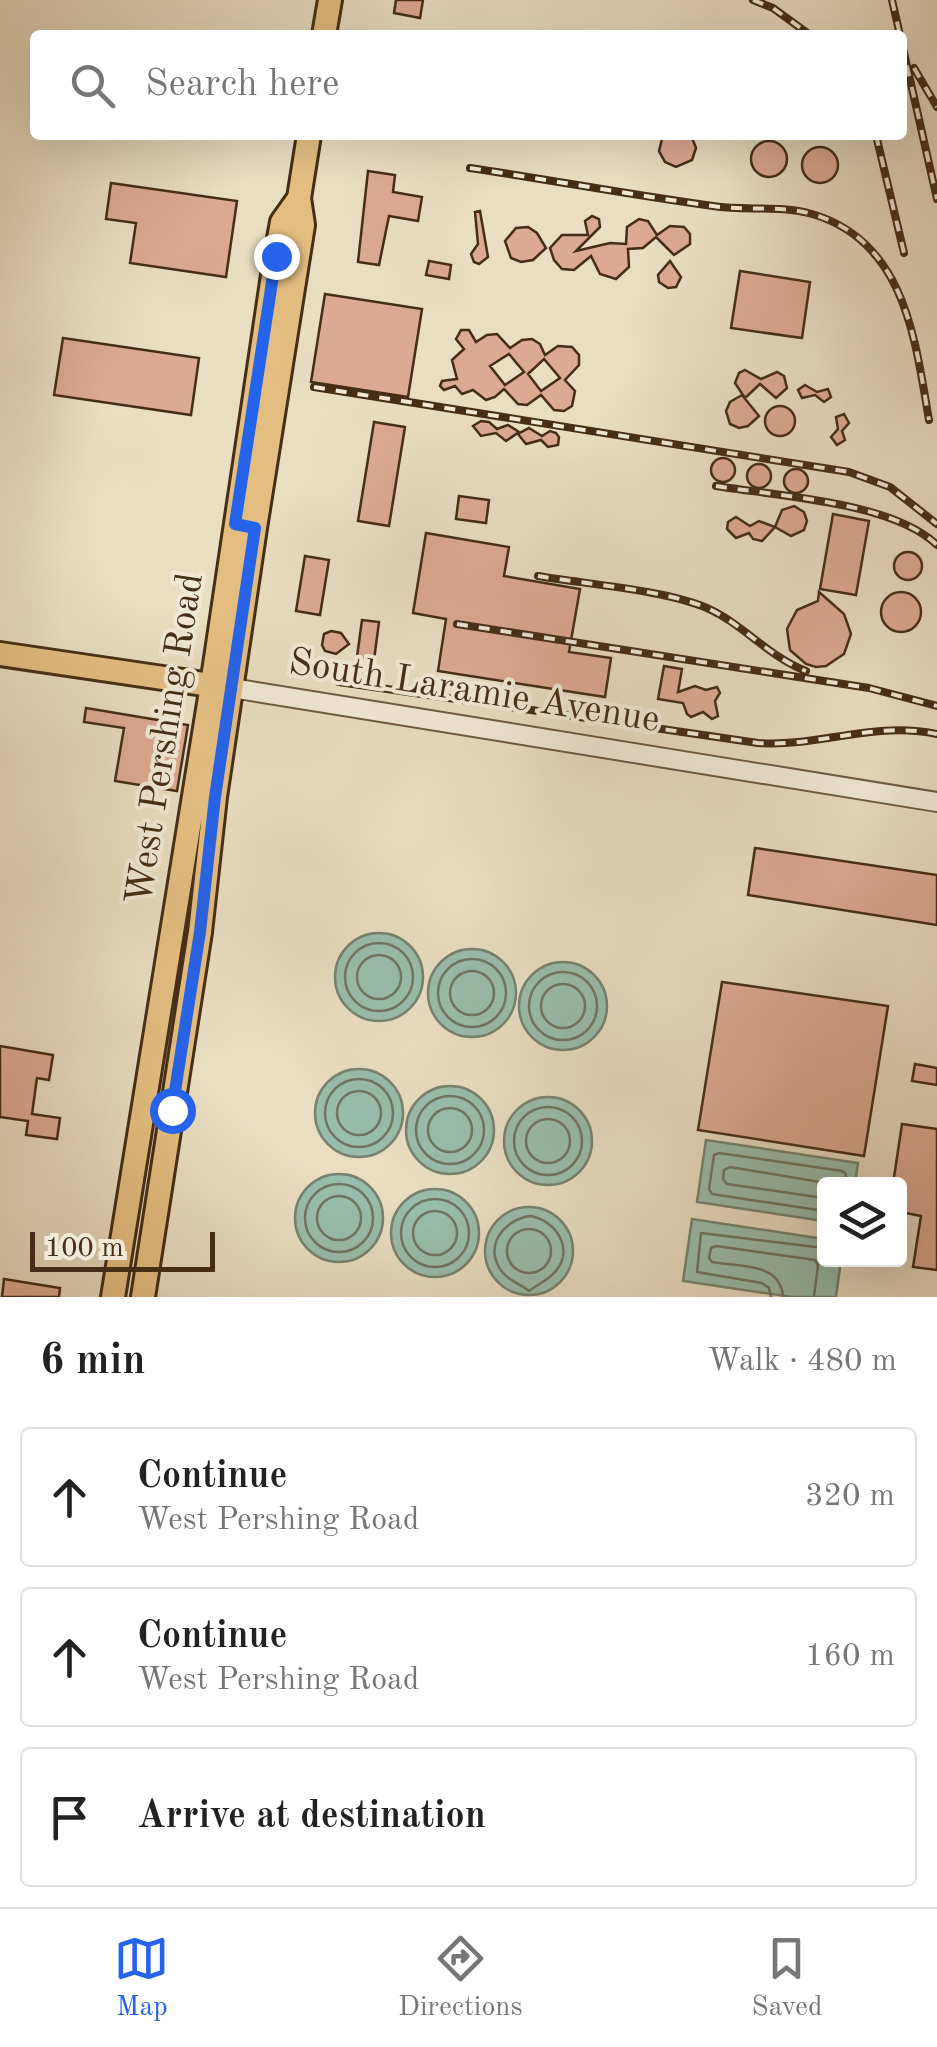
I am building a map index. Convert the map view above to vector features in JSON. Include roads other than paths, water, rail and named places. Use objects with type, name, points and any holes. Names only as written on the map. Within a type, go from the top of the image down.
[{"type":"main road","points":[[325,30],[330,0]]},
{"type":"main road","name":"West Pershing Road","points":[[112,1297],[222,687],[282,222],[299,198],[307,140]]},
{"type":"main road","name":"South Laramie Avenue","points":[[0,654],[222,687]]},
{"type":"main road","name":"West Pershing Road","points":[[142,1297],[200,932],[222,687]]},
{"type":"street","name":"South Laramie Avenue","points":[[222,687],[937,802]]},
{"type":"water","points":[[379,933],[404,940],[416,952],[423,977],[416,1002],[404,1014],[379,1021],[354,1014],[342,1002],[335,977],[342,952],[354,940]]},
{"type":"water","points":[[472,949],[497,956],[509,968],[516,993],[509,1018],[497,1030],[472,1037],[447,1030],[435,1018],[428,993],[435,968],[447,956]]},
{"type":"water","points":[[563,962],[588,969],[600,981],[607,1006],[600,1031],[588,1043],[563,1050],[538,1043],[526,1031],[519,1006],[526,981],[538,969]]},
{"type":"water","points":[[359,1069],[384,1076],[396,1088],[403,1113],[396,1138],[384,1150],[359,1157],[334,1150],[322,1138],[315,1113],[322,1088],[334,1076]]},
{"type":"water","points":[[450,1086],[475,1093],[487,1105],[494,1130],[487,1155],[475,1167],[450,1174],[425,1167],[413,1155],[406,1130],[413,1105],[425,1093]]},
{"type":"water","points":[[548,1097],[573,1104],[585,1116],[592,1141],[585,1166],[573,1178],[548,1185],[523,1178],[511,1166],[504,1141],[511,1116],[523,1104]]},
{"type":"water","points":[[706,1140],[858,1163],[856,1177],[817,1177],[817,1220],[697,1202]]},
{"type":"water","points":[[339,1174],[364,1181],[376,1193],[383,1218],[376,1243],[364,1255],[339,1262],[314,1255],[302,1243],[295,1218],[302,1193],[314,1181]]},
{"type":"water","points":[[435,1189],[460,1196],[472,1208],[479,1233],[472,1258],[460,1270],[435,1277],[410,1270],[398,1258],[391,1233],[398,1208],[410,1196]]},
{"type":"water","points":[[529,1207],[554,1214],[566,1226],[573,1251],[566,1276],[554,1288],[529,1295],[504,1288],[492,1276],[485,1251],[492,1226],[504,1214]]},
{"type":"water","points":[[692,1219],[817,1238],[817,1267],[840,1267],[836,1297],[792,1297],[683,1281]]},
{"type":"railway","points":[[753,0],[773,8],[803,30]]},
{"type":"railway","points":[[892,0],[899,30]]},
{"type":"railway","points":[[907,66],[937,199]]},
{"type":"railway","points":[[914,68],[937,107]]},
{"type":"railway","points":[[877,140],[904,253]]},
{"type":"railway","points":[[470,168],[713,206],[800,211],[843,227],[868,246],[900,297],[918,357],[929,420]]},
{"type":"railway","points":[[314,387],[849,472],[890,487],[937,524]]},
{"type":"railway","points":[[716,486],[864,510],[892,519],[937,545]]},
{"type":"railway","points":[[538,576],[648,592],[707,608],[806,671]]},
{"type":"railway","points":[[457,624],[869,688],[937,706]]},
{"type":"railway","points":[[339,682],[758,743],[891,730],[937,734]]}]
